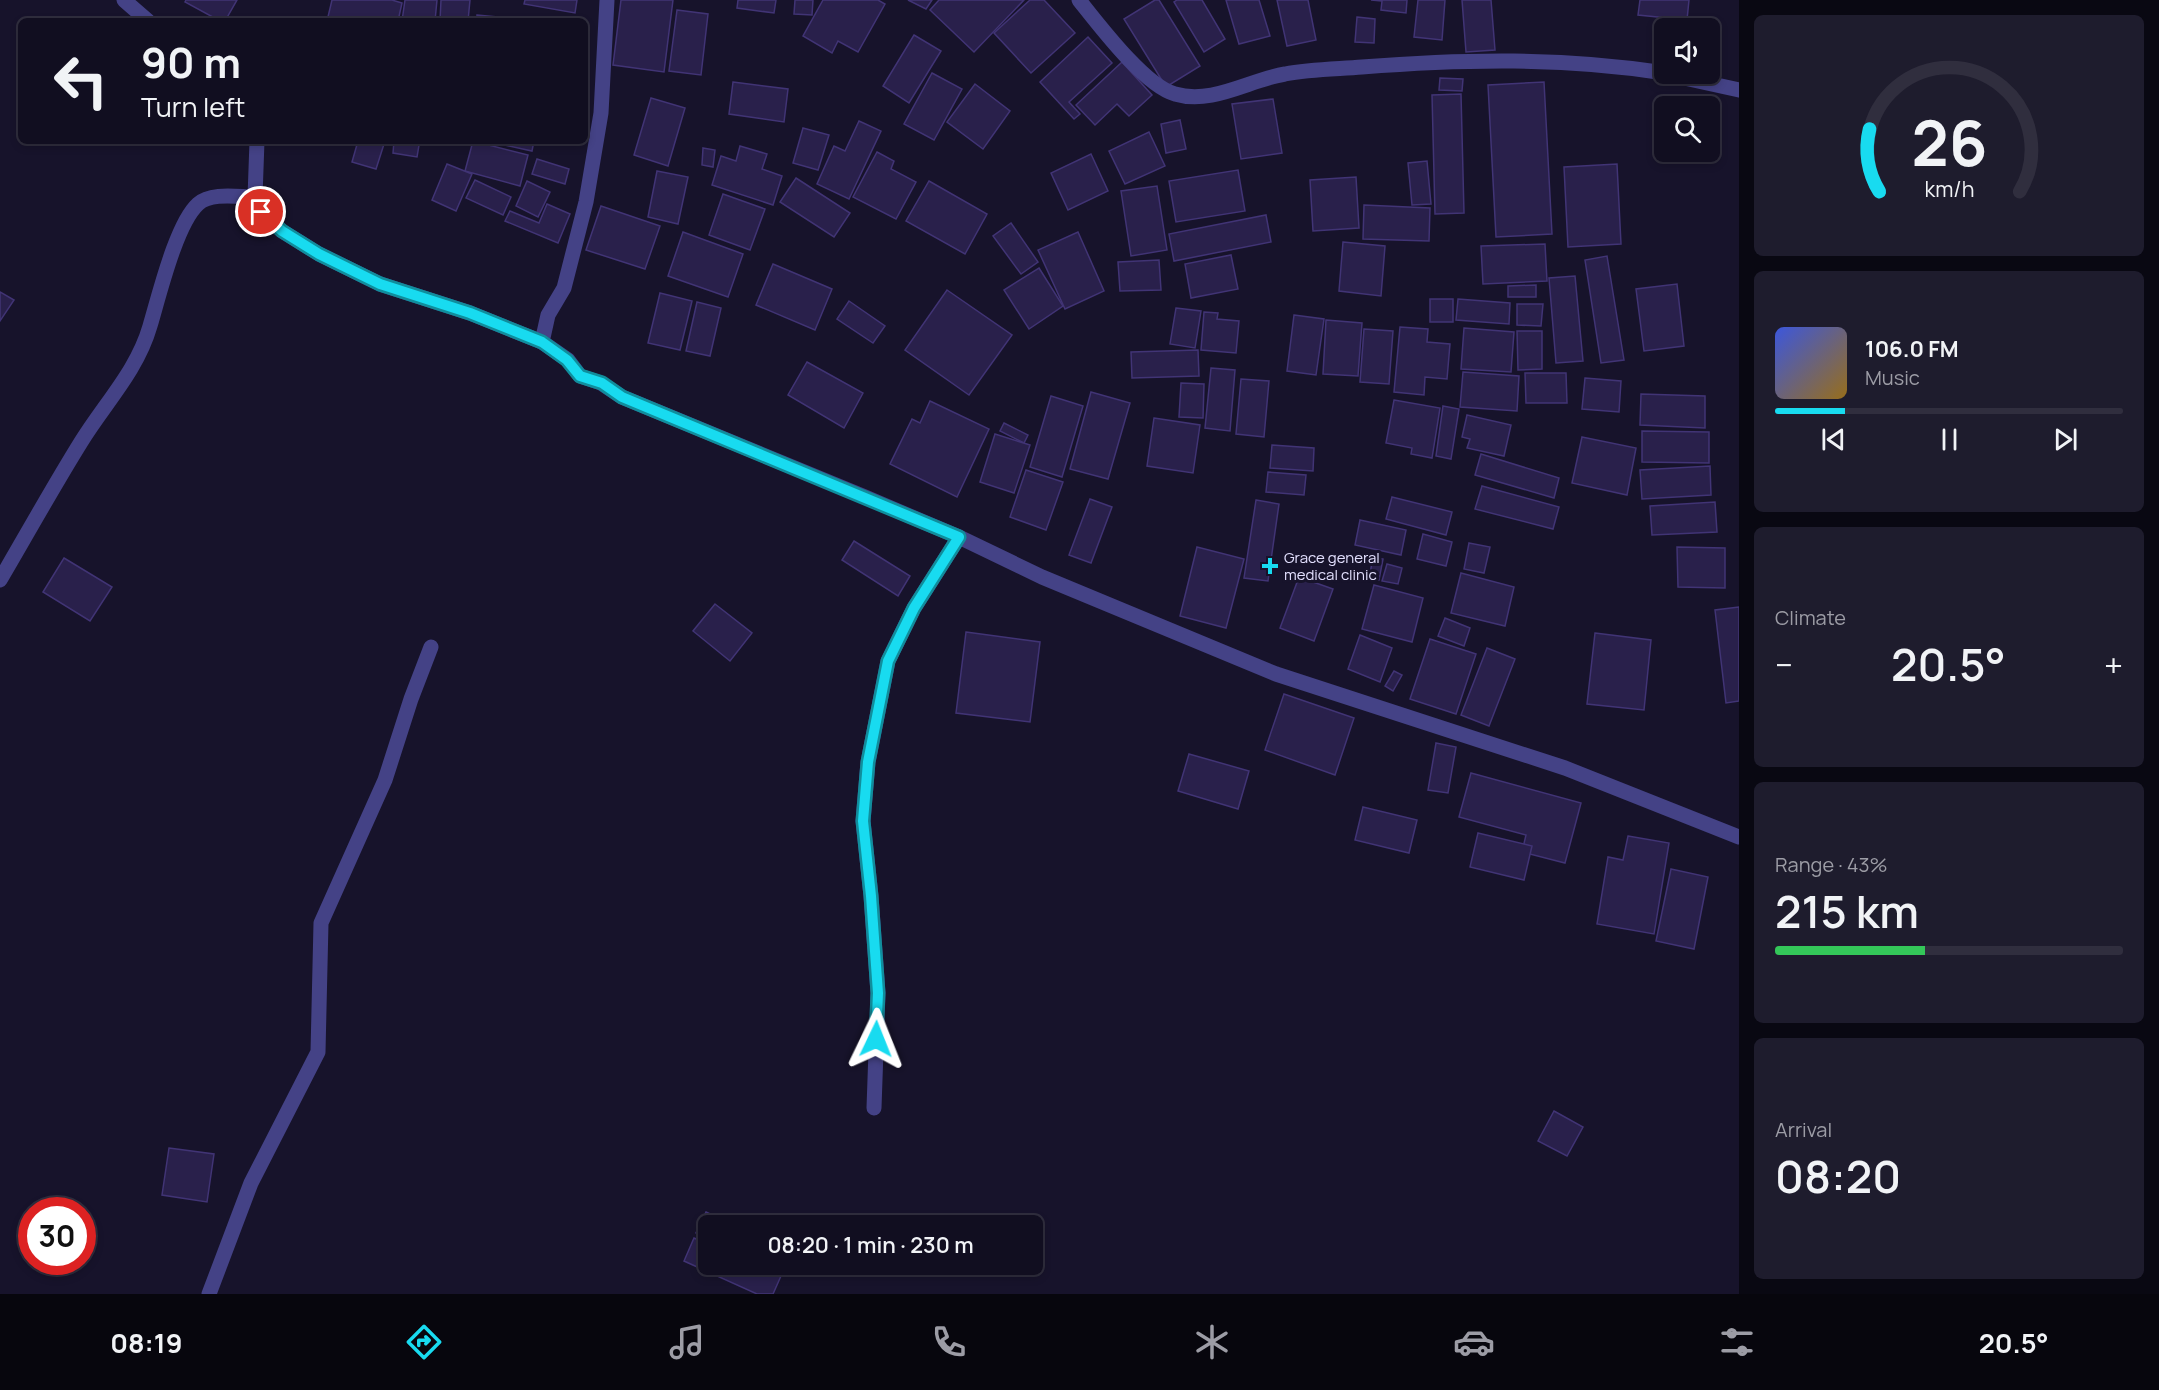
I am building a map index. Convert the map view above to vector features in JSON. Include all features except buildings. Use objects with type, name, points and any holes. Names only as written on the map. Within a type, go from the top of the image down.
[{"type":"street","points":[[124,0],[145,18]]},
{"type":"street","points":[[542,342],[549,315],[564,288],[586,202],[602,113],[607,0]]},
{"type":"street","points":[[1079,0],[1121,51],[1158,86],[1174,94],[1192,97],[1217,93],[1285,74],[1407,63],[1565,62],[1654,72]]},
{"type":"street","points":[[1713,84],[1739,90]]},
{"type":"street","points":[[257,144],[255,197],[261,212],[282,231],[319,254],[380,284],[470,313],[542,342],[567,360],[580,376],[602,383],[622,397],[959,537],[1042,577],[1276,674],[1565,768],[1739,837]]},
{"type":"street","points":[[0,580],[81,441],[125,381],[137,360],[188,214],[204,199],[255,197]]},
{"type":"street","points":[[874,1108],[878,993],[863,821],[868,762],[888,661],[914,608],[959,537]]},
{"type":"street","points":[[209,1294],[251,1183],[318,1052],[321,923],[385,780],[431,646]]},
{"type":"place","name":"Grace general medical clinic","points":[[1270,566]]},
{"type":"route","points":[[261,212],[282,231],[319,254],[380,284],[470,313],[542,342],[567,360],[580,376],[602,383],[622,397],[865,496],[959,537],[914,608],[888,661],[868,762],[863,821],[878,993],[876,1039]]}]
